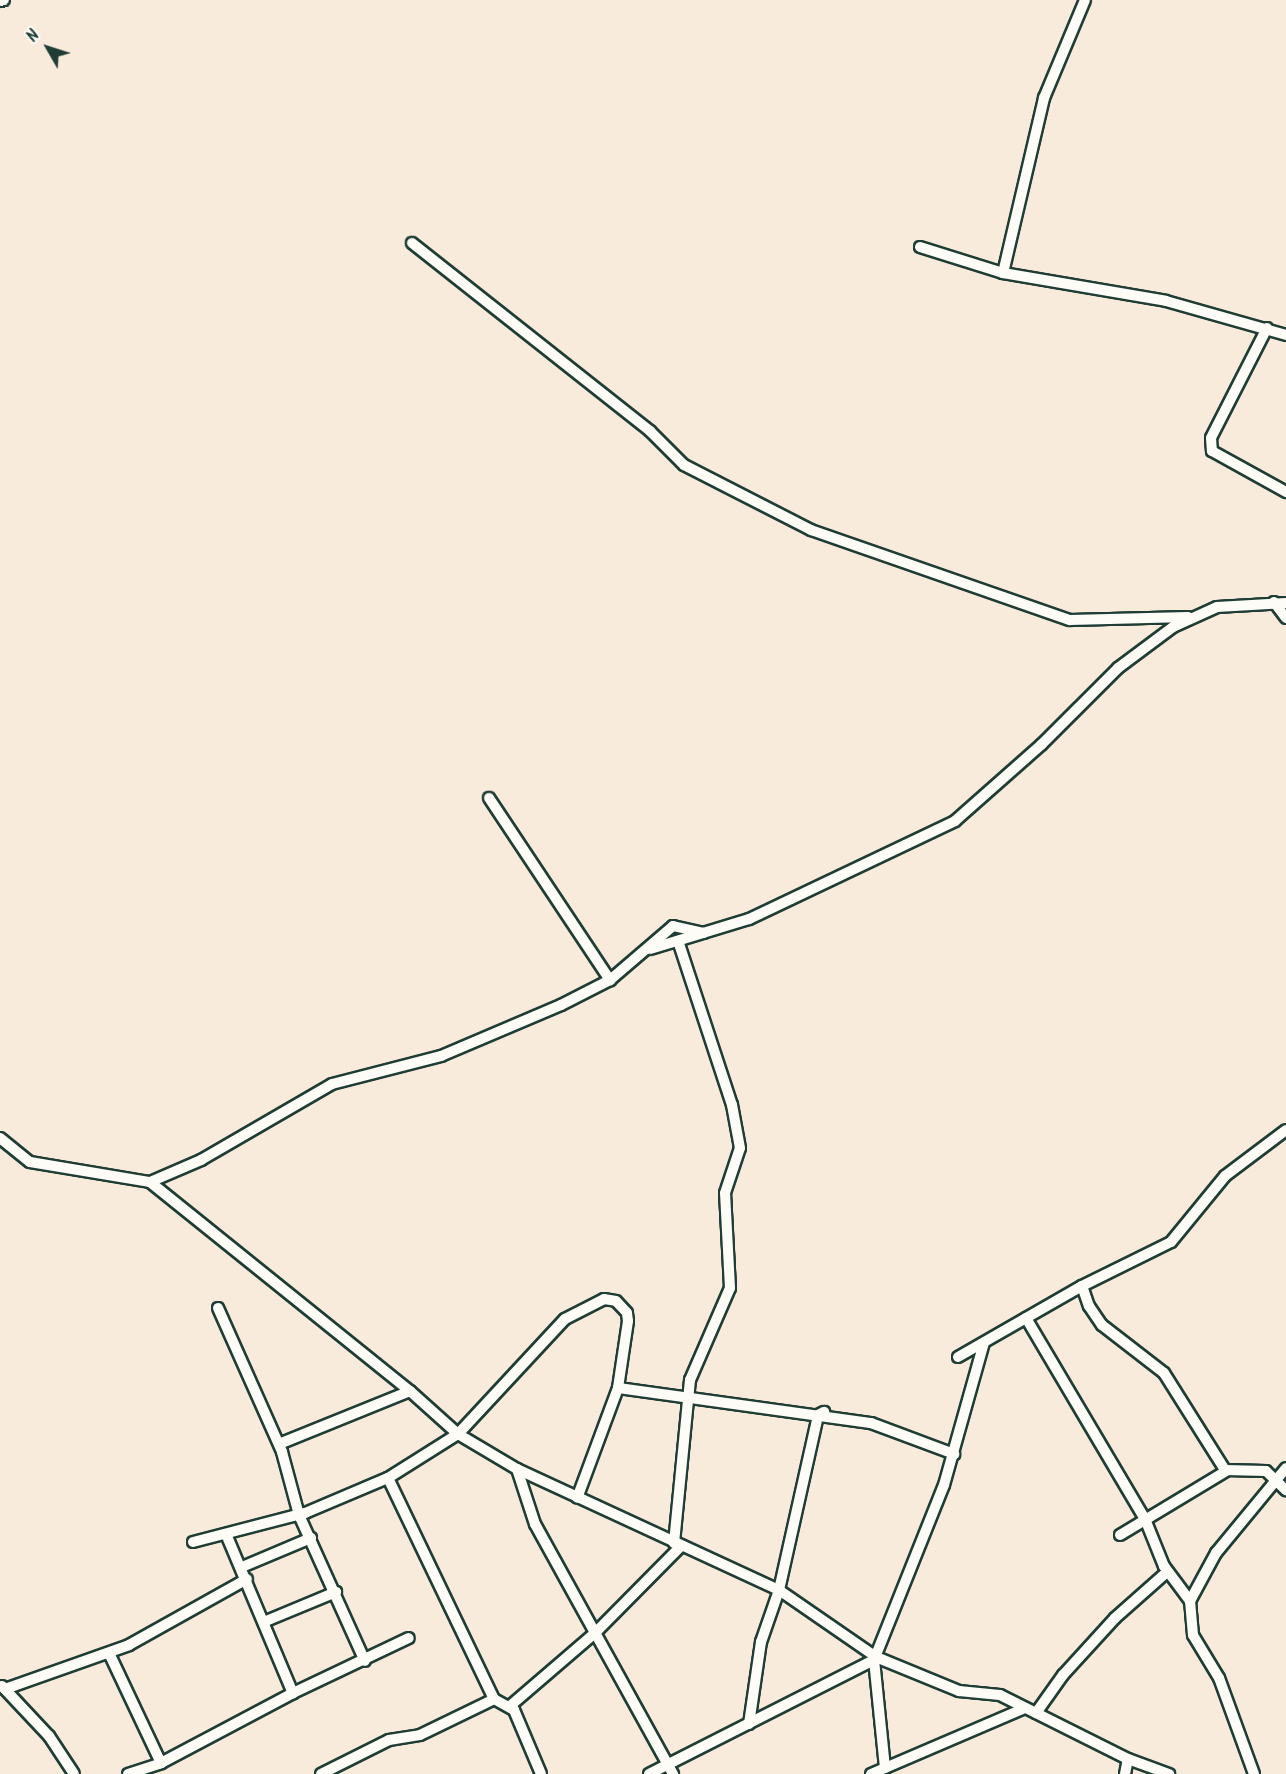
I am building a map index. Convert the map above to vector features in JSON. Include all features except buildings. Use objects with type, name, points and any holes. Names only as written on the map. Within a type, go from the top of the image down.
[{"type":"street","points":[[1003,273],[1040,114],[1085,0]]},
{"type":"street","points":[[412,243],[650,432],[684,465],[811,530],[1070,620],[1195,616]]},
{"type":"street","points":[[920,247],[1003,273],[1166,301],[1286,335]]},
{"type":"street","points":[[1267,328],[1211,438],[1212,451],[1286,492]]},
{"type":"street","points":[[1274,603],[1286,618]]},
{"type":"street","points":[[650,949],[703,933],[792,900],[963,817],[1118,668],[1173,627],[1217,607],[1286,603]]},
{"type":"street","points":[[489,798],[610,980]]},
{"type":"street","points":[[150,1182],[201,1160],[332,1084],[441,1056],[610,980],[650,949],[673,926],[703,933]]},
{"type":"street","points":[[510,1706],[594,1633],[678,1544],[688,1398],[694,1370],[730,1288],[725,1193],[740,1148],[732,1105],[678,941]]},
{"type":"street","points":[[958,1357],[1082,1286],[1171,1242],[1225,1176],[1286,1130]]},
{"type":"street","points":[[2,1144],[42,1166],[150,1182],[410,1391],[458,1434],[517,1468],[577,1498],[779,1590],[875,1658],[959,1691],[995,1694],[1128,1759],[1169,1774]]},
{"type":"street","points":[[1082,1286],[1089,1306],[1102,1325],[1164,1373],[1226,1471]]},
{"type":"street","points":[[193,1542],[299,1515],[388,1478],[458,1434],[565,1319],[604,1299],[616,1301],[627,1313],[628,1321],[618,1388],[577,1498]]},
{"type":"street","points":[[218,1308],[279,1444],[299,1515],[336,1592],[365,1661]]},
{"type":"street","points":[[1026,1318],[1145,1519],[1167,1572],[1190,1601],[1193,1635],[1221,1683],[1254,1774]]},
{"type":"street","points":[[885,1768],[875,1658],[954,1455],[984,1342]]},
{"type":"street","points":[[618,1388],[821,1414],[871,1423],[954,1455]]},
{"type":"street","points":[[279,1444],[410,1391]]},
{"type":"street","points":[[749,1724],[761,1642],[779,1590],[821,1414]]},
{"type":"street","points":[[517,1468],[535,1524],[673,1774]]},
{"type":"street","points":[[1190,1601],[1216,1553],[1286,1468]]},
{"type":"street","points":[[1120,1535],[1226,1471],[1266,1471],[1286,1490]]},
{"type":"street","points":[[388,1478],[494,1699],[510,1706],[541,1774]]},
{"type":"street","points":[[226,1534],[266,1622],[293,1693]]},
{"type":"street","points":[[242,1567],[311,1538]]},
{"type":"street","points":[[1036,1713],[1063,1675],[1115,1618],[1167,1572]]},
{"type":"street","points":[[74,1774],[49,1736],[2,1687],[129,1645],[247,1579]]},
{"type":"street","points":[[266,1622],[336,1592]]},
{"type":"street","points":[[128,1774],[161,1762],[293,1693],[365,1661],[409,1638]]},
{"type":"street","points":[[109,1653],[161,1762]]},
{"type":"street","points":[[649,1774],[875,1658]]},
{"type":"street","points":[[321,1774],[389,1740],[420,1735],[494,1699]]},
{"type":"street","points":[[871,1774],[1023,1708]]},
{"type":"street","points":[[1125,1774],[1128,1759]]}]
